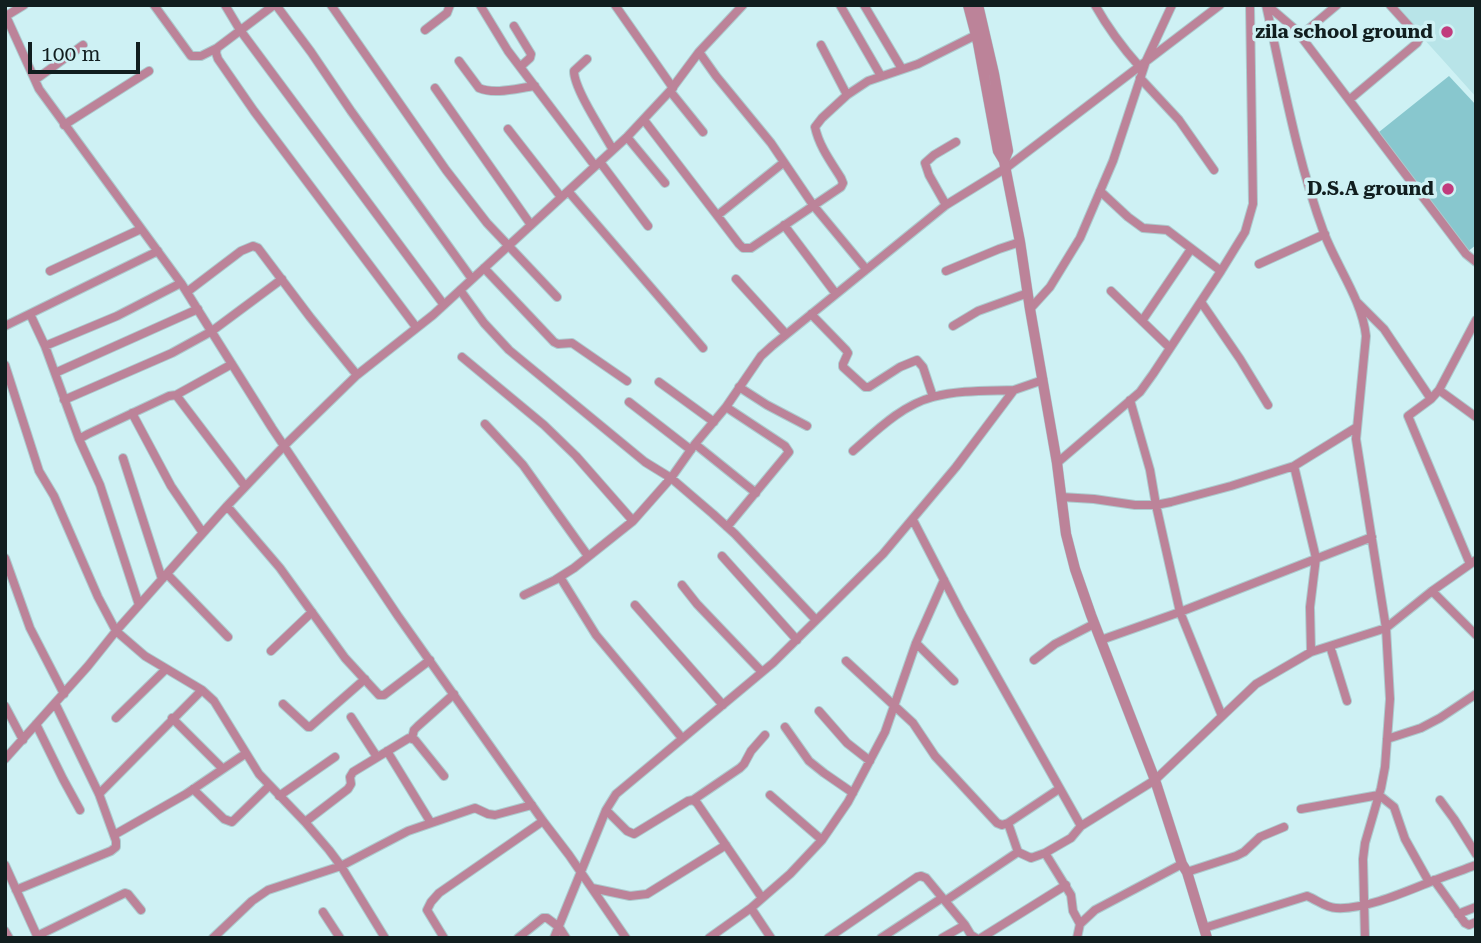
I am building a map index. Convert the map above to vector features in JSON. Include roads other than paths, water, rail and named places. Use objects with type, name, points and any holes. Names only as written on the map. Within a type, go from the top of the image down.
[{"type":"street","points":[[24,5],[6,15],[39,89],[181,283],[284,446],[430,660],[626,938]]},
{"type":"street","points":[[155,5],[191,56],[201,57],[275,5],[472,279]]},
{"type":"street","points":[[225,5],[240,30],[444,305]]},
{"type":"street","points":[[331,5],[446,170],[487,223],[557,297]]},
{"type":"street","points":[[425,30],[450,11],[450,5]]},
{"type":"street","points":[[480,5],[520,67],[648,226]]},
{"type":"street","points":[[614,5],[703,132]]},
{"type":"street","points":[[840,5],[881,76]]},
{"type":"street","points":[[864,5],[902,69]]},
{"type":"street","points":[[968,5],[1020,242],[1057,463],[1066,534],[1094,624],[1155,780],[1205,933],[1307,896],[1337,908],[1364,904],[1399,895],[1476,865]]},
{"type":"street","points":[[978,5],[1008,151],[1005,164]]},
{"type":"street","points":[[1096,5],[1116,39],[1143,64]]},
{"type":"street","points":[[1030,309],[1050,287],[1080,238],[1114,161],[1143,64],[1172,5]]},
{"type":"street","points":[[524,595],[560,577],[633,521],[671,478],[726,407],[761,356],[786,334],[946,205],[1143,64],[1220,5]]},
{"type":"street","points":[[1057,463],[1140,392],[1245,232],[1253,204],[1250,5]]},
{"type":"street","points":[[1266,5],[1296,30],[1466,254],[1476,262]]},
{"type":"street","points":[[1266,5],[1303,170],[1325,234],[1364,320],[1366,336],[1356,439],[1386,628],[1390,699],[1385,767],[1364,843],[1365,938]]},
{"type":"street","points":[[1300,36],[1337,5]]},
{"type":"street","points":[[1349,100],[1419,39],[1390,5]]},
{"type":"street","points":[[5,759],[227,506],[284,446],[357,375],[444,305],[627,137],[672,90],[699,52],[740,6]]},
{"type":"street","points":[[514,26],[531,54],[520,67]]},
{"type":"street","points":[[644,120],[739,244],[747,249],[751,248],[841,187],[843,183],[821,144],[815,127],[822,118],[847,95],[868,81],[918,64],[976,35]]},
{"type":"street","points":[[821,45],[847,95]]},
{"type":"street","points":[[35,80],[83,46]]},
{"type":"street","points":[[217,48],[218,59],[254,111],[416,327]]},
{"type":"street","points":[[699,52],[771,143],[813,205],[866,269]]},
{"type":"street","points":[[587,59],[574,71],[574,78],[613,150]]},
{"type":"street","points":[[459,61],[483,90],[535,86]]},
{"type":"street","points":[[64,125],[149,71]]},
{"type":"street","points":[[1140,78],[1179,120],[1214,170]]},
{"type":"street","points":[[435,88],[531,225]]},
{"type":"street","points":[[508,129],[703,348]]},
{"type":"street","points":[[627,137],[665,183]]},
{"type":"street","points":[[946,205],[925,163],[956,142]]},
{"type":"street","points":[[718,215],[783,163]]},
{"type":"street","points":[[1100,191],[1143,228],[1167,230],[1221,271]]},
{"type":"street","points":[[784,225],[836,294]]},
{"type":"street","points":[[50,271],[141,229]]},
{"type":"street","points":[[1259,264],[1325,234]]},
{"type":"street","points":[[946,271],[1020,242]]},
{"type":"street","points":[[187,292],[241,251],[253,246],[263,253],[357,375]]},
{"type":"street","points":[[1142,321],[1191,249]]},
{"type":"street","points":[[5,326],[158,251]]},
{"type":"street","points":[[484,268],[554,342],[572,343],[626,381]]},
{"type":"street","points":[[64,400],[172,353],[212,331],[282,279]]},
{"type":"street","points":[[736,279],[786,334]]},
{"type":"street","points":[[45,346],[117,316],[181,283]]},
{"type":"street","points":[[460,290],[484,323],[509,350],[645,462],[671,478],[727,527],[816,620]]},
{"type":"street","points":[[1111,291],[1170,348]]},
{"type":"street","points":[[953,326],[978,312],[1028,293]]},
{"type":"street","points":[[1355,300],[1384,329],[1431,399]]},
{"type":"street","points":[[1201,302],[1268,405]]},
{"type":"street","points":[[55,373],[198,309]]},
{"type":"street","points":[[30,314],[100,485],[139,605]]},
{"type":"street","points":[[811,314],[846,350],[848,353],[843,367],[865,387],[918,360],[933,397]]},
{"type":"street","points":[[1008,823],[1018,852],[1031,858],[1045,853],[1071,838],[1081,826],[1155,780],[1256,684],[1311,652],[1386,628],[1473,562],[1408,416],[1439,390],[1476,320]]},
{"type":"street","points":[[462,357],[544,425],[576,456],[633,521]]},
{"type":"street","points":[[79,439],[176,395],[232,364]]},
{"type":"street","points":[[5,365],[8,386],[39,471],[54,496],[97,597],[116,631],[145,656],[202,690],[214,701],[245,754],[269,786],[305,822],[341,866],[385,938]]},
{"type":"street","points":[[853,451],[891,419],[933,397],[962,392],[1014,390],[1043,380]]},
{"type":"street","points":[[659,382],[714,422]]},
{"type":"street","points":[[739,387],[807,426]]},
{"type":"street","points":[[554,938],[606,810],[616,794],[762,672],[884,554],[956,467],[1014,390]]},
{"type":"street","points":[[1439,390],[1476,417]]},
{"type":"street","points":[[176,395],[245,486]]},
{"type":"street","points":[[1130,400],[1150,470],[1180,612],[1222,716]]},
{"type":"street","points":[[629,402],[756,493]]},
{"type":"street","points":[[726,407],[789,449],[787,456],[727,527]]},
{"type":"street","points":[[132,413],[172,486],[203,533]]},
{"type":"street","points":[[485,424],[523,465],[588,556]]},
{"type":"street","points":[[1061,497],[1135,505],[1171,502],[1294,466],[1357,427]]},
{"type":"street","points":[[123,458],[164,577],[228,637]]},
{"type":"street","points":[[1294,466],[1316,558],[1310,607],[1311,652]]},
{"type":"street","points":[[227,506],[280,568],[345,658],[379,695],[384,695],[430,660]]},
{"type":"street","points":[[913,520],[1081,826]]},
{"type":"street","points":[[1101,639],[1180,612],[1372,537]]},
{"type":"street","points":[[722,556],[797,640]]},
{"type":"street","points":[[5,558],[30,628],[64,694]]},
{"type":"street","points":[[560,577],[596,635],[682,738]]},
{"type":"street","points":[[709,938],[751,908],[790,874],[822,840],[853,793],[885,732],[916,643],[944,580]]},
{"type":"street","points":[[682,585],[696,604],[762,672]]},
{"type":"street","points":[[1432,591],[1476,635]]},
{"type":"street","points":[[635,605],[723,705]]},
{"type":"street","points":[[271,651],[312,612]]},
{"type":"street","points":[[1034,660],[1055,644],[1094,624]]},
{"type":"street","points":[[916,643],[954,681]]},
{"type":"street","points":[[1330,646],[1347,701]]},
{"type":"street","points":[[846,661],[912,723],[935,756],[997,823],[1008,823],[1059,789]]},
{"type":"street","points":[[116,719],[166,669]]},
{"type":"street","points":[[284,704],[310,727],[365,679]]},
{"type":"street","points":[[99,794],[202,690]]},
{"type":"street","points":[[412,738],[414,730],[454,694]]},
{"type":"street","points":[[1387,739],[1440,718],[1476,694]]},
{"type":"street","points":[[16,890],[116,848],[116,841],[99,794],[55,703]]},
{"type":"street","points":[[5,706],[23,740]]},
{"type":"street","points":[[819,711],[847,743],[870,761]]},
{"type":"street","points":[[351,717],[377,757]]},
{"type":"street","points":[[173,718],[223,769]]},
{"type":"street","points":[[36,724],[80,810]]},
{"type":"street","points":[[785,727],[810,761],[853,793]]},
{"type":"street","points":[[606,810],[626,831],[634,834],[736,772],[765,735]]},
{"type":"street","points":[[305,822],[348,789],[353,772],[406,739],[412,738]]},
{"type":"street","points":[[412,738],[444,776]]},
{"type":"street","points":[[387,751],[431,823]]},
{"type":"street","points":[[114,835],[193,789],[245,754]]},
{"type":"street","points":[[279,796],[335,757]]},
{"type":"street","points":[[193,789],[224,819],[232,822],[269,786]]},
{"type":"street","points":[[770,795],[822,840]]},
{"type":"street","points":[[1301,809],[1379,795],[1394,807],[1405,839],[1432,881],[1465,923],[1469,925],[1476,922]]},
{"type":"street","points":[[693,800],[762,898]]},
{"type":"street","points":[[1440,800],[1476,854]]},
{"type":"street","points":[[212,938],[268,890],[341,866],[408,831],[475,808],[495,815],[532,805]]},
{"type":"street","points":[[444,938],[427,910],[431,902],[439,893],[543,821]]},
{"type":"street","points":[[1077,938],[1080,924],[1095,910],[1184,868],[1236,856],[1260,837],[1284,827]]},
{"type":"street","points":[[592,888],[630,896],[647,894],[726,845]]},
{"type":"street","points":[[881,938],[1018,852]]},
{"type":"street","points":[[1045,853],[1071,895],[1073,911],[1080,924]]},
{"type":"street","points":[[5,865],[37,937],[125,893],[141,910]]},
{"type":"street","points":[[828,938],[917,877],[926,878],[971,935],[979,938],[1066,885]]},
{"type":"street","points":[[1458,914],[1476,907]]},
{"type":"street","points":[[751,908],[771,938]]},
{"type":"street","points":[[323,912],[340,938]]},
{"type":"street","points":[[517,938],[543,918],[550,919],[566,938]]},
{"type":"street","points":[[942,938],[965,925]]},
{"type":"street","points":[[5,931],[9,938]]},
{"type":"place","name":"zila school ground","points":[[1447,32]]},
{"type":"place","name":"D.S.A ground","points":[[1448,189]]}]
